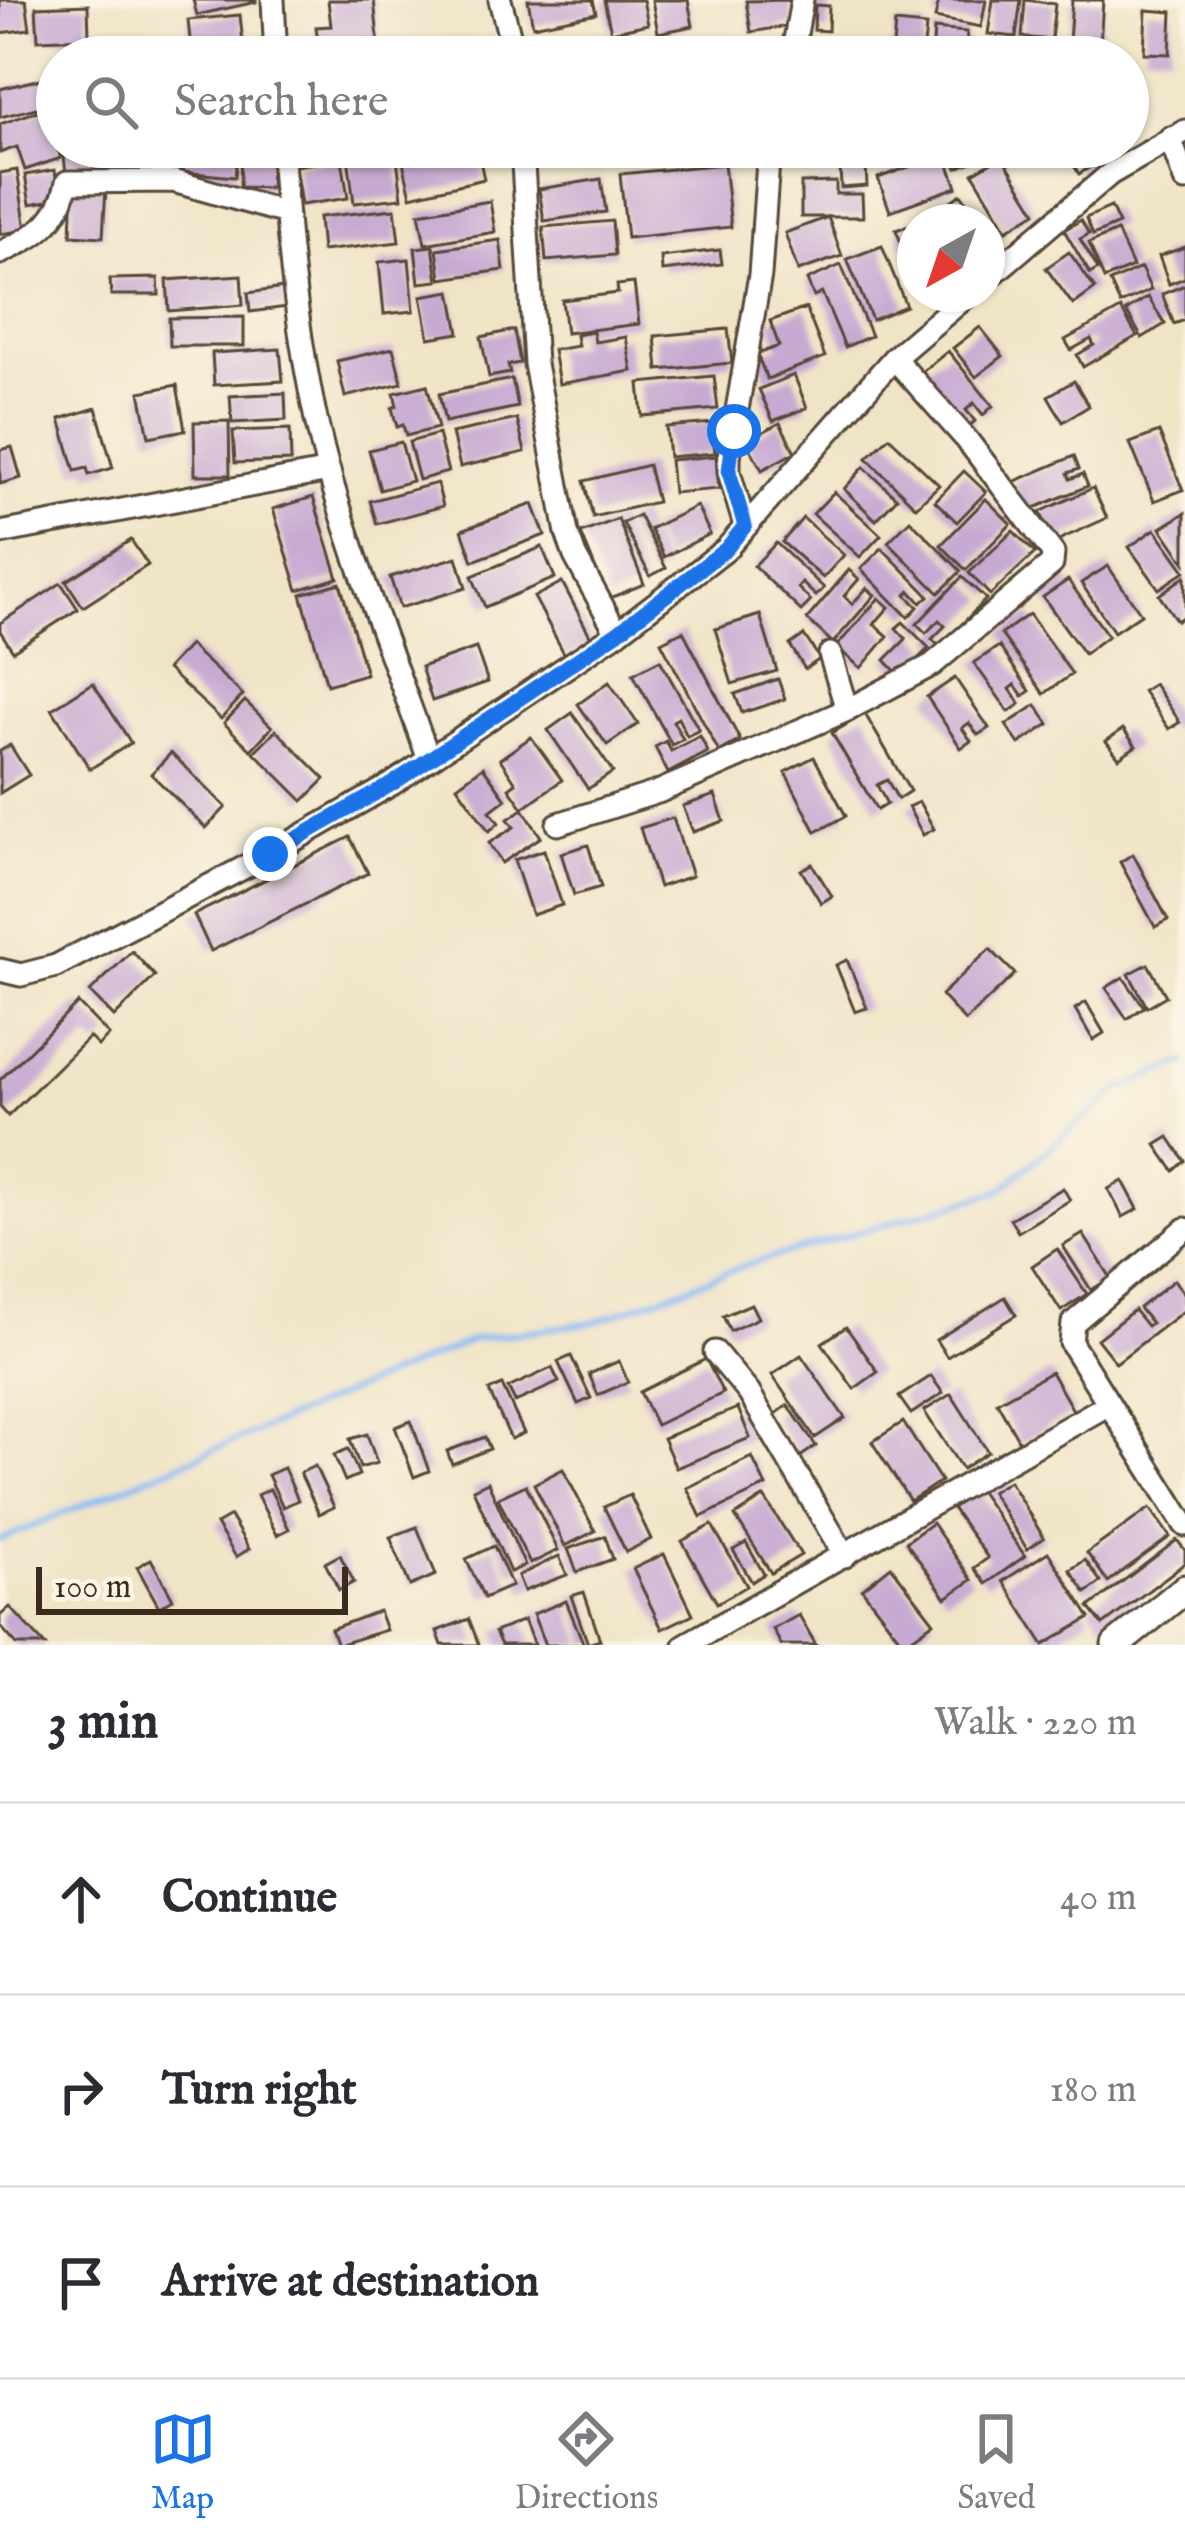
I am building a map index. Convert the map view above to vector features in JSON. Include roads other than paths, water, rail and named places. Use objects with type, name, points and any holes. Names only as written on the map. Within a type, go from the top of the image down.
[{"type":"street","points":[[273,0],[275,36]]},
{"type":"street","points":[[500,0],[509,36]]},
{"type":"street","points":[[796,36],[802,0]]},
{"type":"street","points":[[1149,152],[1177,135],[1185,180]]},
{"type":"street","points":[[283,168],[306,356],[329,471],[428,757]]},
{"type":"street","points":[[523,168],[535,364],[563,512],[574,556],[617,633]]},
{"type":"street","points":[[745,526],[729,457],[760,274],[768,168]]},
{"type":"street","points":[[1005,264],[1121,168]]},
{"type":"street","points":[[0,254],[38,235],[63,202],[68,182],[173,182],[286,213]]},
{"type":"street","points":[[0,970],[21,975],[56,966],[270,854],[392,784],[617,633],[726,549],[895,358],[948,312]]},
{"type":"street","points":[[558,824],[658,792],[847,710],[932,665],[1054,561],[1053,553],[967,440],[895,358]]},
{"type":"street","points":[[0,532],[329,471]]},
{"type":"street","points":[[830,654],[847,710]]},
{"type":"street","points":[[1185,1229],[1073,1323],[1071,1343],[1185,1525]]},
{"type":"street","points":[[715,1352],[749,1393],[845,1556]]},
{"type":"street","points":[[685,1645],[1109,1404]]},
{"type":"street","points":[[1117,1645],[1185,1588]]},
{"type":"waterway","points":[[0,1540],[475,1339],[594,1322],[746,1265],[999,1191],[1118,1090],[1185,1062]]}]
